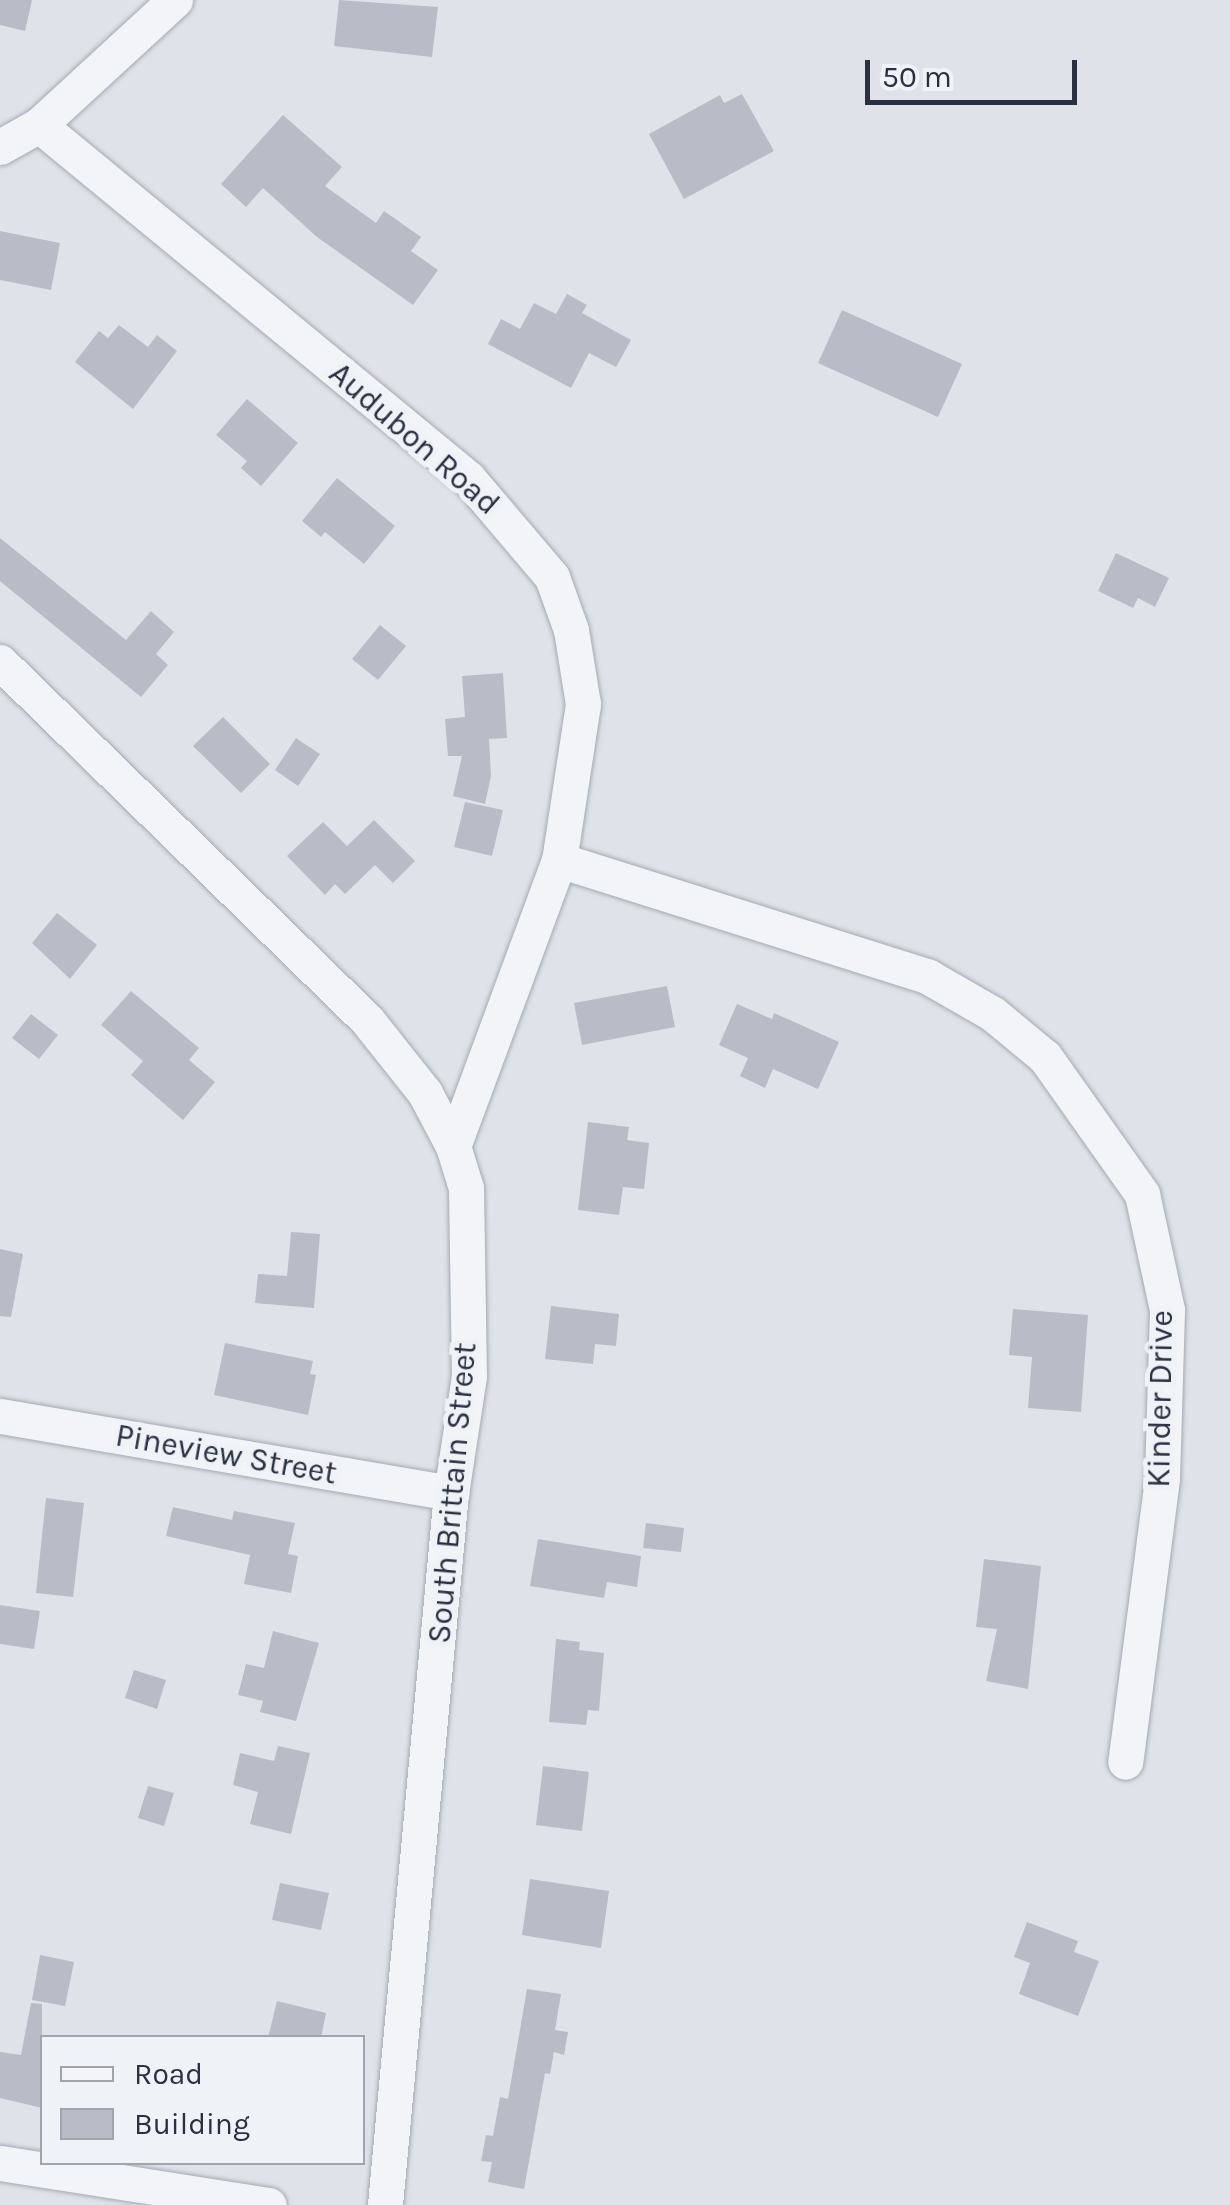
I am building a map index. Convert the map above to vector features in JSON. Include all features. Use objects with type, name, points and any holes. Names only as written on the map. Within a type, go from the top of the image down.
[{"type":"street","points":[[0,147],[39,125],[176,0]]},
{"type":"street","name":"Audubon Road","points":[[39,125],[468,478],[552,577],[571,630],[583,704],[560,860],[452,1146]]},
{"type":"street","name":"South Brittain Street","points":[[0,662],[367,1020],[425,1092],[452,1146],[466,1188],[468,1376],[451,1493],[385,2205]]},
{"type":"street","name":"Kinder Drive","points":[[560,860],[927,976],[993,1014],[1044,1058],[1142,1194],[1167,1310],[1163,1441],[1124,1762]]},
{"type":"street","name":"Pineview Street","points":[[0,1416],[451,1493]]},
{"type":"street","points":[[0,2163],[269,2205]]},
{"type":"building","points":[[0,0],[32,0],[25,31],[0,25]]},
{"type":"building","points":[[339,0],[438,7],[432,57],[334,46]]},
{"type":"building","points":[[742,94],[774,151],[684,199],[649,134],[720,95],[724,103]]},
{"type":"building","points":[[283,115],[342,167],[325,186],[376,223],[384,211],[421,237],[411,251],[438,270],[413,305],[317,237],[263,188],[246,207],[221,184]]},
{"type":"building","points":[[0,231],[60,243],[51,290],[0,280]]},
{"type":"building","points":[[567,294],[587,305],[582,313],[631,340],[616,367],[589,353],[571,388],[488,344],[501,319],[520,329],[534,303],[556,314]]},
{"type":"building","points":[[842,310],[962,364],[938,417],[818,363]]},
{"type":"building","points":[[119,325],[148,347],[157,335],[177,351],[133,409],[75,362],[99,331],[108,338]]},
{"type":"building","points":[[247,399],[298,443],[261,486],[241,468],[247,461],[216,435]]},
{"type":"building","points":[[337,478],[395,526],[364,564],[325,532],[321,537],[302,521]]},
{"type":"building","points":[[0,538],[126,640],[151,611],[174,632],[156,654],[168,665],[141,697],[0,581]]},
{"type":"building","points":[[1116,553],[1169,578],[1155,607],[1138,598],[1133,608],[1098,591]]},
{"type":"building","points":[[380,625],[406,646],[378,680],[352,659]]},
{"type":"building","points":[[503,673],[507,738],[489,739],[491,776],[485,804],[453,796],[462,756],[448,756],[445,719],[465,717],[462,676]]},
{"type":"building","points":[[223,717],[270,764],[241,793],[193,746]]},
{"type":"building","points":[[296,738],[320,754],[298,786],[275,770]]},
{"type":"building","points":[[465,802],[503,810],[492,856],[454,847]]},
{"type":"building","points":[[374,820],[415,861],[393,883],[375,865],[345,894],[335,884],[325,895],[287,856],[323,822],[347,846]]},
{"type":"building","points":[[57,913],[97,945],[70,979],[32,943]]},
{"type":"building","points":[[667,986],[675,1027],[582,1045],[574,1003]]},
{"type":"building","points":[[131,991],[199,1048],[189,1060],[215,1082],[183,1120],[131,1075],[143,1061],[101,1025]]},
{"type":"building","points":[[737,1004],[772,1019],[774,1013],[839,1042],[818,1089],[773,1069],[765,1088],[740,1076],[748,1058],[719,1045]]},
{"type":"building","points":[[31,1014],[58,1035],[39,1059],[12,1038]]},
{"type":"building","points":[[588,1122],[629,1127],[627,1140],[649,1143],[644,1189],[623,1187],[619,1215],[578,1210]]},
{"type":"building","points":[[291,1232],[320,1234],[314,1308],[255,1303],[258,1274],[287,1276]]},
{"type":"building","points":[[0,1249],[23,1254],[11,1317],[0,1316]]},
{"type":"building","points":[[551,1306],[619,1314],[616,1346],[595,1344],[593,1364],[545,1359]]},
{"type":"building","points":[[1013,1309],[1088,1315],[1081,1412],[1028,1408],[1032,1357],[1009,1355]]},
{"type":"building","points":[[225,1343],[313,1361],[310,1374],[316,1375],[308,1415],[214,1395]]},
{"type":"building","points":[[46,1498],[84,1503],[73,1597],[36,1593]]},
{"type":"building","points":[[173,1507],[232,1520],[234,1511],[295,1523],[288,1554],[298,1556],[291,1593],[244,1584],[250,1555],[166,1536]]},
{"type":"building","points":[[646,1523],[684,1528],[681,1552],[643,1548]]},
{"type":"building","points":[[538,1539],[641,1556],[637,1587],[607,1582],[604,1598],[530,1586]]},
{"type":"building","points":[[984,1559],[1041,1566],[1028,1689],[986,1681],[997,1629],[976,1627]]},
{"type":"building","points":[[0,1605],[40,1611],[34,1649],[0,1644]]},
{"type":"building","points":[[273,1631],[319,1643],[296,1721],[260,1712],[263,1701],[238,1695],[246,1664],[264,1668]]},
{"type":"building","points":[[556,1639],[580,1642],[579,1650],[604,1653],[599,1711],[588,1710],[586,1725],[549,1722]]},
{"type":"building","points":[[134,1670],[166,1680],[157,1709],[125,1698]]},
{"type":"building","points":[[278,1746],[310,1753],[291,1834],[250,1824],[258,1792],[233,1785],[240,1753],[274,1761]]},
{"type":"building","points":[[543,1766],[589,1772],[582,1831],[536,1825]]},
{"type":"building","points":[[148,1786],[174,1793],[164,1826],[138,1818]]},
{"type":"building","points":[[530,1879],[609,1891],[601,1948],[522,1935]]},
{"type":"building","points":[[280,1883],[329,1893],[321,1930],[272,1920]]},
{"type":"building","points":[[1027,1922],[1078,1941],[1074,1952],[1099,1961],[1078,2016],[1019,1994],[1030,1963],[1014,1957]]},
{"type":"building","points":[[40,1955],[74,1962],[65,2006],[32,2000]]},
{"type":"building","points":[[527,1989],[561,1994],[555,2030],[568,2032],[564,2055],[554,2052],[550,2074],[545,2073],[524,2189],[488,2182],[492,2162],[481,2161],[486,2135],[493,2136],[500,2097],[508,2099]]},
{"type":"building","points":[[277,2001],[326,2013],[322,2035],[269,2035]]},
{"type":"building","points":[[31,2003],[42,2004],[40,2108],[0,2098],[0,2052],[21,2055]]}]
